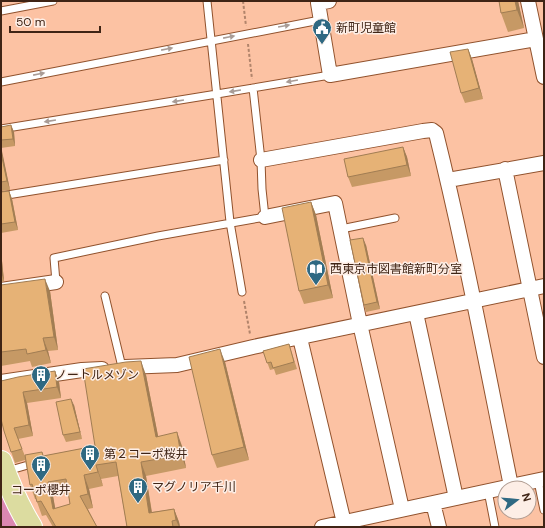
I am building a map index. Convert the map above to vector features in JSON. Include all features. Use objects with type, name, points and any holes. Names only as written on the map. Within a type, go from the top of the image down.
[{"type":"main road","points":[[5,478],[31,527]]},
{"type":"street","points":[[329,1],[318,3],[330,75],[540,39]]},
{"type":"street","points":[[528,1],[540,39],[544,77]]},
{"type":"street","points":[[261,160],[396,135],[432,130],[436,133],[448,180],[474,300],[511,480]]},
{"type":"street","points":[[448,180],[544,163]]},
{"type":"street","points":[[505,169],[544,357]]},
{"type":"street","points":[[265,217],[336,203],[360,324],[402,510]]},
{"type":"street","points":[[1,290],[56,282]]},
{"type":"street","points":[[1,382],[82,370],[178,364],[544,286]]},
{"type":"street","points":[[416,313],[456,498]]},
{"type":"street","points":[[300,338],[344,525]]},
{"type":"street","points":[[322,527],[344,525],[402,510],[497,489]]},
{"type":"street","points":[[433,503],[439,527]]},
{"type":"lane","points":[[1,11],[53,1]]},
{"type":"lane","points":[[206,1],[212,40],[230,222],[242,292]]},
{"type":"lane","points":[[1,82],[320,20]]},
{"type":"lane","points":[[1,129],[330,75]]},
{"type":"lane","points":[[56,282],[54,258],[230,222],[265,217],[261,160],[253,88]]},
{"type":"lane","points":[[1,196],[224,160]]},
{"type":"lane","points":[[341,229],[395,218]]},
{"type":"lane","points":[[105,296],[122,367]]},
{"type":"lane","points":[[5,478],[25,465],[43,461]]},
{"type":"lane","points":[[541,480],[544,510]]},
{"type":"lane","points":[[488,491],[495,527]]},
{"type":"path","points":[[243,1],[253,88]]},
{"type":"path","points":[[242,292],[253,347]]},
{"type":"shaded area","points":[[1,495],[6,495],[24,527],[1,527]]},
{"type":"building","points":[[499,1],[515,1],[517,10],[501,13]]},
{"type":"building","points":[[468,49],[479,88],[461,93],[450,52]]},
{"type":"building","points":[[11,125],[13,139],[1,140],[1,127]]},
{"type":"building","points":[[403,147],[407,165],[348,177],[344,159]]},
{"type":"building","points":[[1,153],[7,181],[1,182]]},
{"type":"building","points":[[9,191],[15,222],[1,224],[1,192]]},
{"type":"building","points":[[311,202],[328,285],[299,291],[282,208]]},
{"type":"building","points":[[363,238],[377,302],[364,305],[350,240]]},
{"type":"building","points":[[45,279],[54,337],[43,338],[46,350],[27,354],[26,349],[1,352],[1,285]]},
{"type":"building","points":[[289,344],[294,362],[273,368],[271,362],[267,363],[263,351]]},
{"type":"building","points":[[220,349],[244,447],[212,455],[189,357]]},
{"type":"building","points":[[141,361],[156,437],[177,432],[181,455],[141,462],[149,513],[174,509],[176,520],[172,521],[173,527],[127,527],[116,462],[96,465],[98,472],[84,475],[88,494],[80,496],[97,527],[56,527],[41,501],[37,502],[32,484],[30,485],[25,455],[42,452],[43,456],[95,446],[83,369]],"holes":[[[66,479],[70,504],[53,509],[48,482]]]},
{"type":"building","points":[[55,371],[57,387],[23,392],[29,425],[14,428],[22,449],[11,452],[1,419],[1,381]]},
{"type":"building","points":[[71,399],[80,432],[63,435],[56,402]]},
{"type":"place","name":"新町児童館","points":[[322,45]]},
{"type":"place","name":"西東京市図書館新町分室","points":[[316,286]]},
{"type":"place","name":"ノートルメゾン","points":[[41,392]]},
{"type":"place","name":"第２コーポ桜井","points":[[90,471]]},
{"type":"place","name":"コーポ櫻井","points":[[41,482]]},
{"type":"place","name":"マグノリア千川","points":[[138,504]]}]
